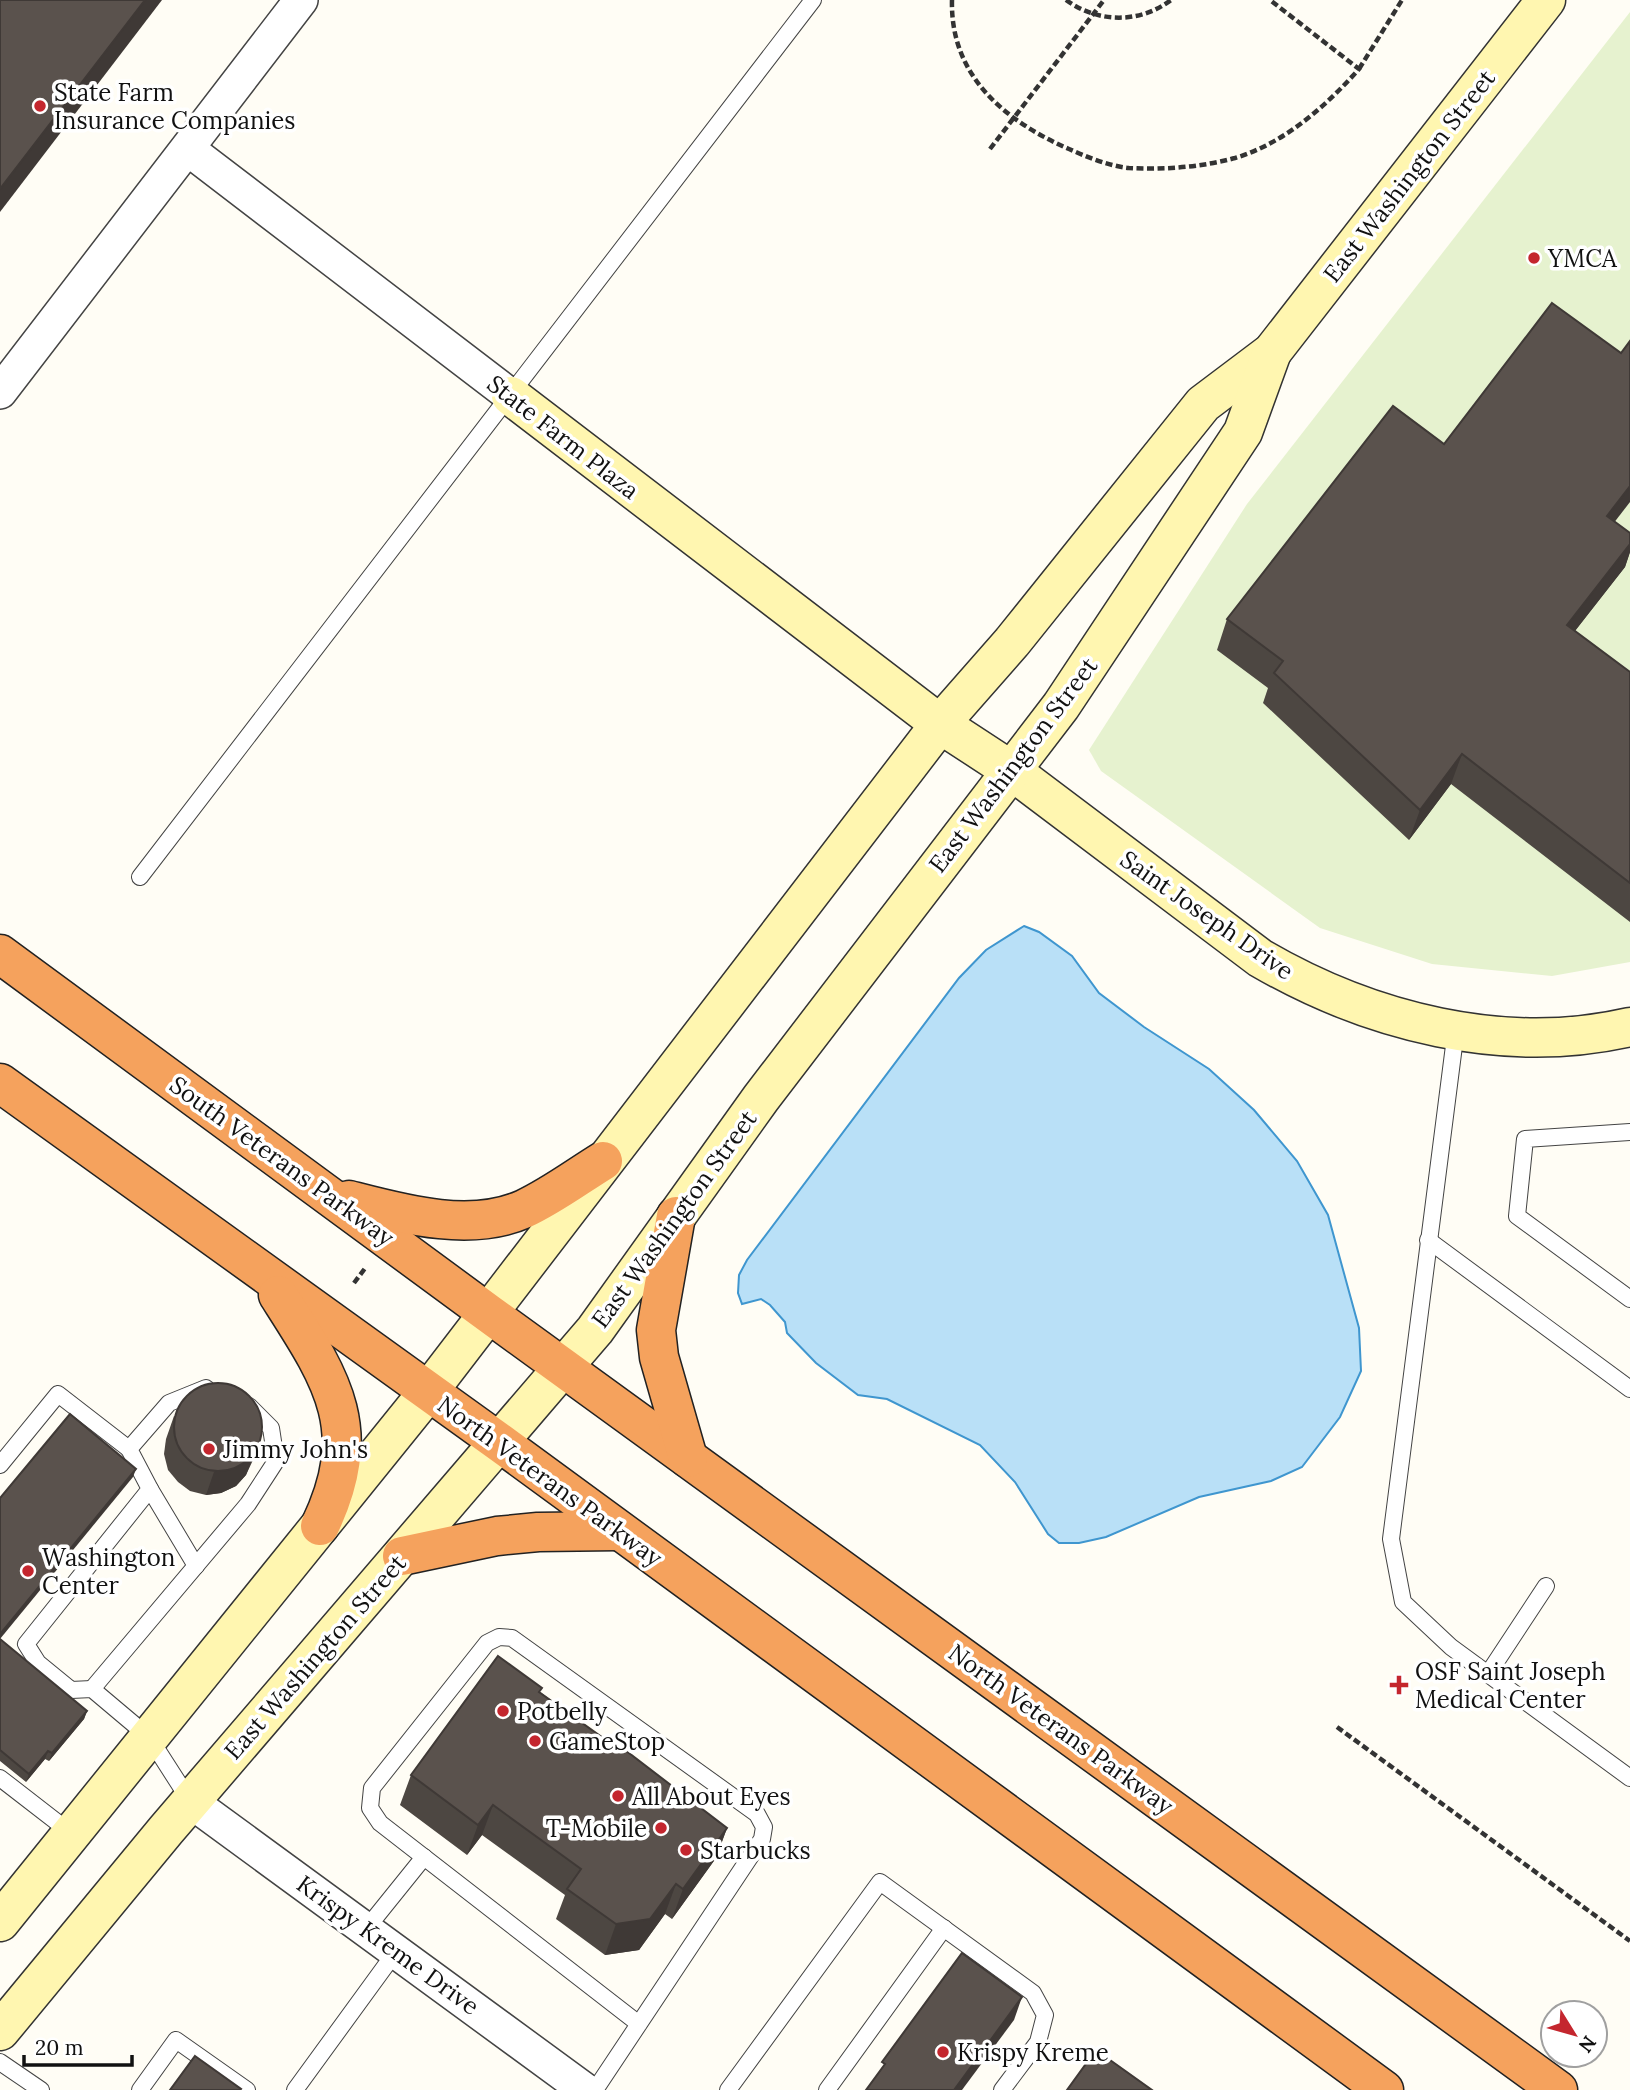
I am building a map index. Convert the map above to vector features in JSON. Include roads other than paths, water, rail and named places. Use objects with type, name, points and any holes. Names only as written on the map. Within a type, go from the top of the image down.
[{"type":"highway","name":"South Veterans Parkway","points":[[0,954],[564,1367]]},
{"type":"highway","points":[[0,1083],[428,1392]]},
{"type":"highway","points":[[330,1194],[406,1215],[461,1219],[500,1217],[523,1209],[603,1161]]},
{"type":"highway","points":[[676,1216],[656,1330],[659,1357],[688,1458]]},
{"type":"highway","points":[[267,1278],[327,1375],[342,1423],[341,1468],[334,1496],[320,1526]]},
{"type":"highway","name":"North Veterans Parkway","points":[[564,1367],[1558,2090]]},
{"type":"highway","name":"North Veterans Parkway","points":[[428,1392],[1384,2090]]},
{"type":"highway","points":[[402,1556],[497,1536],[538,1532],[618,1531]]},
{"type":"main road","name":"East Washington Street","points":[[0,1922],[428,1392],[940,724],[1020,632],[1203,404],[1272,352],[1546,0]]},
{"type":"main road","name":"East Washington Street","points":[[0,2031],[190,1801],[595,1331],[761,1098],[1061,706],[1243,432],[1272,352]]},
{"type":"main road","name":"State Farm Plaza","points":[[511,396],[940,724]]},
{"type":"main road","name":"Saint Joseph Drive","points":[[940,724],[1012,771],[1260,958],[1282,971],[1366,1009],[1456,1030],[1548,1037],[1630,1027]]},
{"type":"street","points":[[0,392],[302,0]]},
{"type":"street","name":"State Farm Plaza","points":[[188,149],[511,396]]},
{"type":"street","name":"Krispy Kreme Drive","points":[[190,1801],[586,2090]]},
{"type":"lane","points":[[140,877],[813,0]]},
{"type":"lane","points":[[1456,1030],[1391,1539],[1403,1602],[1451,1647],[1630,1778]]},
{"type":"lane","points":[[1630,1132],[1525,1139],[1517,1216],[1630,1299]]},
{"type":"lane","points":[[1428,1240],[1629,1386]]},
{"type":"lane","points":[[92,1689],[248,1504],[276,1461],[271,1428],[242,1399],[204,1387],[169,1403],[130,1449]]},
{"type":"lane","points":[[0,1465],[58,1394],[130,1449],[195,1566]]},
{"type":"lane","points":[[150,1489],[26,1644],[38,1663],[71,1690],[92,1689],[149,1737],[190,1801]]},
{"type":"lane","points":[[1488,1674],[1546,1586]]},
{"type":"lane","points":[[595,2090],[639,2024],[762,1839],[764,1827],[757,1814],[512,1638],[499,1637],[486,1643],[372,1788],[370,1808],[380,1823],[639,2024]]},
{"type":"lane","points":[[0,1778],[71,1833]]},
{"type":"lane","points":[[366,1929],[424,1857]]},
{"type":"lane","points":[[728,2090],[880,1882],[1033,1993],[1045,2015],[1038,2042],[1002,2090]]},
{"type":"lane","points":[[827,2090],[944,1928]]},
{"type":"lane","points":[[295,2090],[397,1950]]},
{"type":"lane","points":[[140,2090],[176,2040],[247,2090]]},
{"type":"lane","points":[[0,2062],[41,2090]]},
{"type":"water","points":[[1024,926],[1039,932],[1072,956],[1099,993],[1144,1027],[1209,1069],[1254,1110],[1297,1161],[1328,1215],[1359,1328],[1361,1371],[1340,1417],[1302,1467],[1271,1481],[1199,1497],[1106,1537],[1079,1543],[1059,1543],[1048,1534],[1015,1482],[980,1445],[887,1399],[858,1395],[816,1363],[787,1333],[785,1322],[770,1305],[761,1299],[742,1304],[738,1293],[739,1275],[747,1260],[959,978],[986,950]]},
{"type":"place","name":"State Farm Insurance Companies","points":[[40,106]]},
{"type":"place","name":"YMCA","points":[[1534,258]]},
{"type":"place","name":"Jimmy John's","points":[[209,1449]]},
{"type":"place","name":"Washington Center","points":[[28,1571]]},
{"type":"place","name":"OSF Saint Joseph Medical Center","points":[[1399,1685]]},
{"type":"place","name":"Potbelly","points":[[503,1711]]},
{"type":"place","name":"GameStop","points":[[535,1741]]},
{"type":"place","name":"All About Eyes","points":[[618,1796]]},
{"type":"place","name":"T-Mobile","points":[[661,1828]]},
{"type":"place","name":"Starbucks","points":[[686,1850]]},
{"type":"place","name":"Krispy Kreme","points":[[943,2052]]}]
